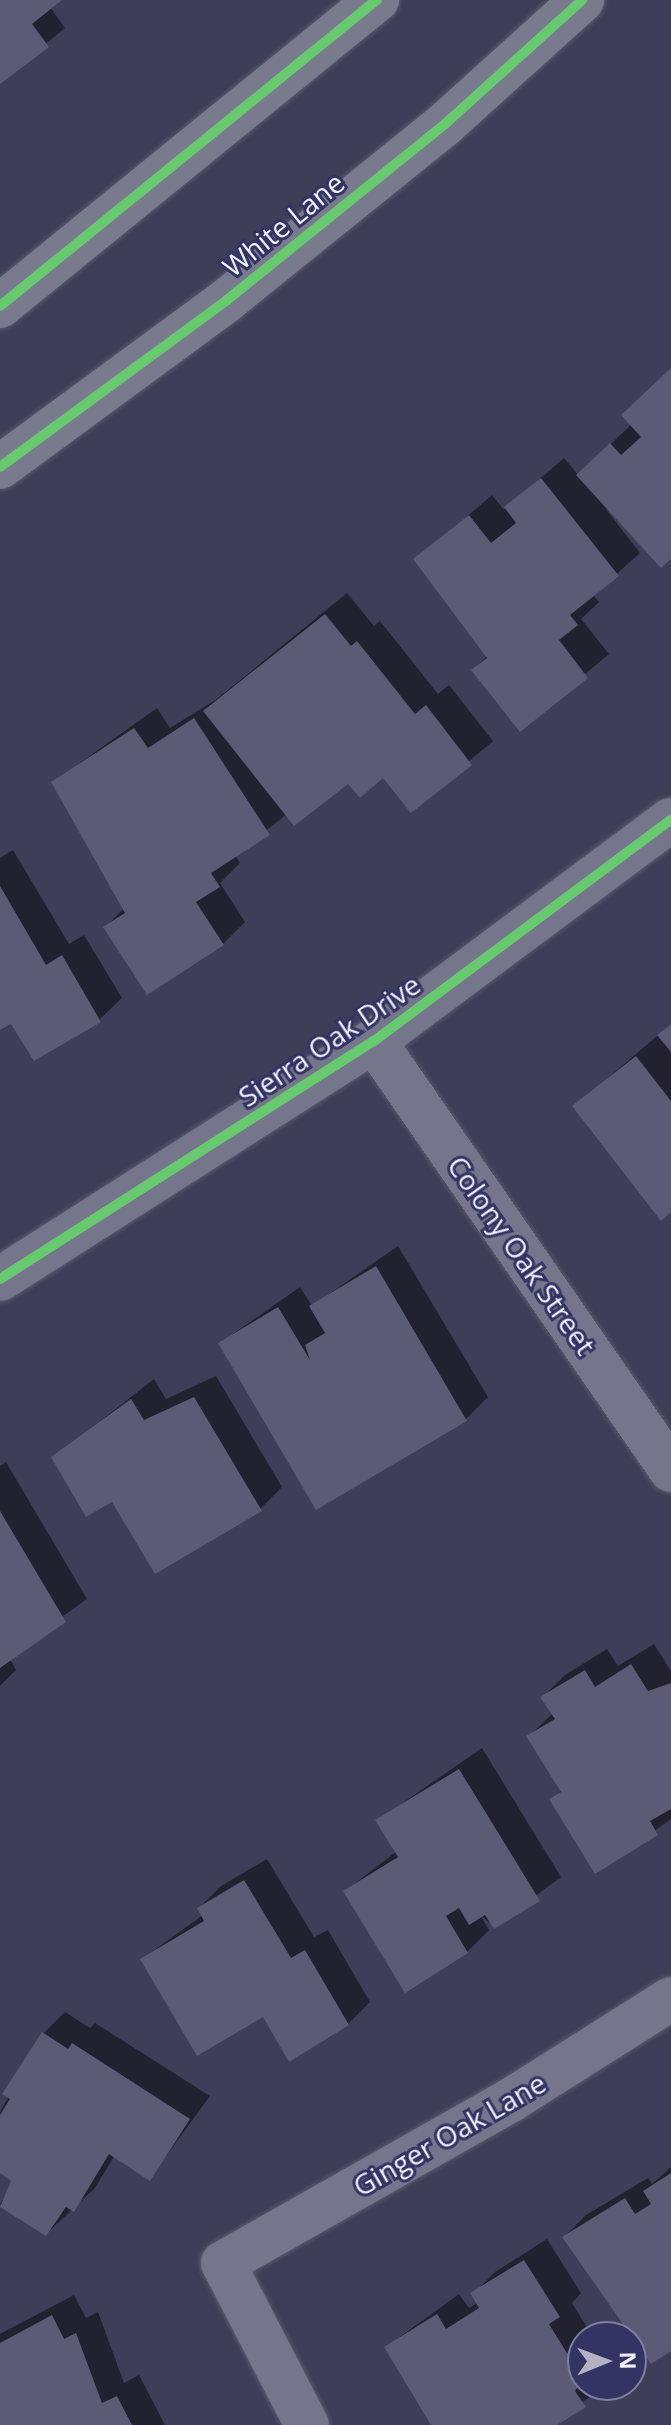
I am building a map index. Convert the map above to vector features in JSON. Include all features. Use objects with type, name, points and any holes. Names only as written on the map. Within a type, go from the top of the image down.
[{"type":"main road","points":[[0,306],[377,0]]},
{"type":"main road","name":"White Lane","points":[[0,467],[227,300],[445,124],[582,0]]},
{"type":"street","name":"Sierra Oak Drive","points":[[0,1279],[374,1041],[671,820]]},
{"type":"street","name":"Colony Oak Street","points":[[374,1041],[671,1470]]},
{"type":"street","name":"Ginger Oak Lane","points":[[307,2425],[223,2263],[671,1999]]},
{"type":"building","points":[[0,0],[62,0],[32,24],[49,47],[0,84]]},
{"type":"building","points":[[671,368],[671,559],[661,568],[576,475],[610,443],[621,455],[641,437],[621,415]]},
{"type":"building","points":[[541,478],[619,576],[570,615],[578,625],[559,640],[588,678],[520,732],[471,670],[487,658],[413,559],[469,515],[491,543],[516,523],[504,507]]},
{"type":"building","points":[[325,614],[351,646],[357,641],[415,714],[426,705],[472,765],[411,813],[383,778],[360,798],[348,784],[294,826],[203,711]]},
{"type":"building","points":[[194,718],[270,835],[211,873],[220,887],[196,902],[224,945],[147,995],[103,927],[125,913],[51,782],[134,728],[148,748]]},
{"type":"building","points":[[0,886],[46,965],[62,955],[101,1022],[34,1061],[11,1024],[0,1030]]},
{"type":"building","points":[[671,1024],[671,1052],[657,1035]]},
{"type":"building","points":[[636,1056],[671,1101],[671,1212],[661,1221],[572,1106]]},
{"type":"building","points":[[376,1266],[467,1421],[316,1510],[218,1343],[278,1307],[310,1360],[305,1345],[325,1333],[309,1306]]},
{"type":"building","points":[[194,1397],[262,1511],[155,1574],[112,1502],[86,1517],[51,1457],[131,1399],[144,1420]]},
{"type":"building","points":[[0,1511],[66,1622],[0,1668]]},
{"type":"building","points":[[631,1664],[648,1691],[671,1683],[671,1809],[650,1821],[658,1835],[595,1874],[549,1799],[561,1792],[526,1736],[555,1719],[540,1697],[585,1670],[595,1687]]},
{"type":"building","points":[[459,1769],[540,1901],[494,1929],[485,1915],[469,1925],[459,1908],[446,1916],[468,1953],[405,1993],[343,1891],[398,1857],[375,1820]]},
{"type":"building","points":[[244,1880],[291,1958],[305,1950],[349,2025],[289,2062],[263,2017],[197,2056],[140,1959],[204,1921],[197,1908]]},
{"type":"building","points":[[42,2032],[68,2049],[72,2043],[190,2119],[150,2181],[109,2154],[74,2212],[66,2207],[46,2236],[0,2207],[11,2181],[0,2173],[0,2115],[10,2099],[2,2094]]},
{"type":"building","points":[[671,2173],[671,2351],[651,2364],[647,2358],[647,2321],[621,2321],[562,2237],[625,2198],[635,2214],[651,2204],[643,2191]]},
{"type":"building","points":[[524,2260],[560,2317],[549,2324],[567,2353],[567,2401],[582,2401],[586,2407],[557,2425],[431,2425],[384,2347],[437,2314],[446,2329],[479,2308],[470,2293]]},
{"type":"building","points":[[52,2315],[64,2339],[76,2333],[102,2403],[117,2396],[132,2425],[0,2425],[0,2343]]},
{"type":"cycle path","points":[[0,306],[377,0]]},
{"type":"cycle path","points":[[0,467],[227,300],[445,124],[582,0]]},
{"type":"cycle path","points":[[0,1279],[374,1041],[671,820]]}]
